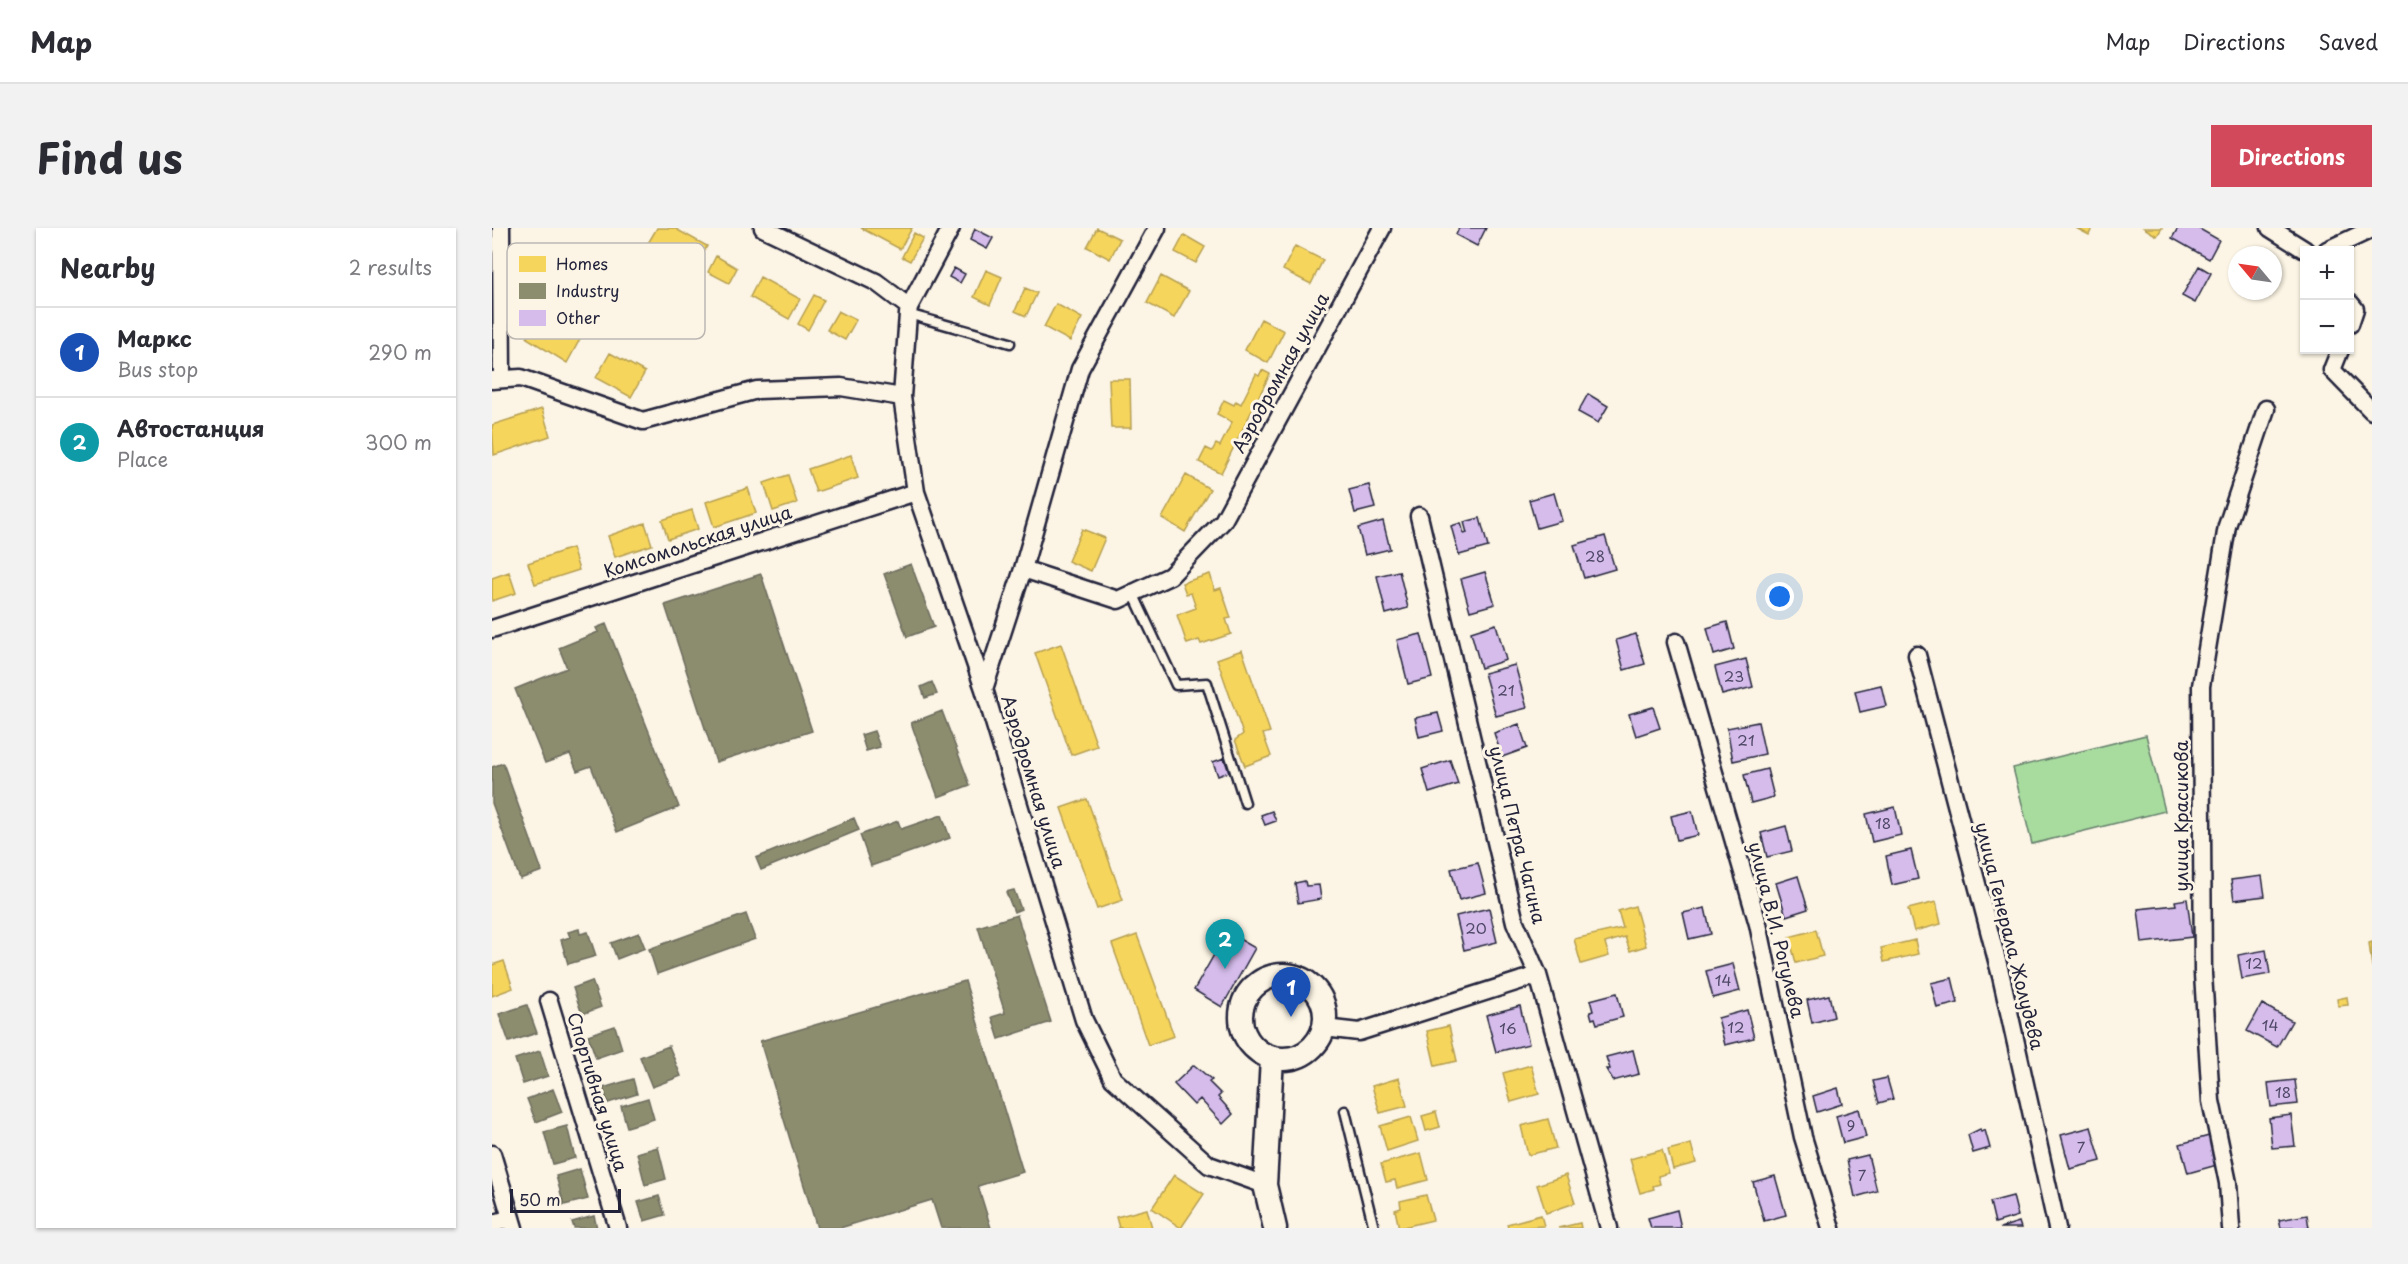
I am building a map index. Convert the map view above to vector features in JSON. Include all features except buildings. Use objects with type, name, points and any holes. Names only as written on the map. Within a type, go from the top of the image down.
[{"type":"street","points":[[501,228],[497,380],[521,378],[643,421],[757,390],[841,387],[902,397]]},
{"type":"street","points":[[763,228],[876,282],[908,310],[951,228]]},
{"type":"street","points":[[984,689],[1023,569],[1080,369],[1157,228]]},
{"type":"street","name":"Аэродромная улица","points":[[1023,569],[1118,600],[1170,576],[1223,521],[1382,228]]},
{"type":"street","points":[[2270,228],[2301,246]]},
{"type":"street","points":[[2336,246],[2372,229]]},
{"type":"street","name":"Аэродромная улица","points":[[908,310],[902,397],[916,492],[984,689],[1084,1020],[1113,1079],[1209,1165],[1265,1185]]},
{"type":"street","points":[[2338,354],[2332,370],[2372,411]]},
{"type":"street","name":"улица Красикова","points":[[2231,1228],[2228,1182],[2211,1101],[2203,974],[2201,686],[2227,526],[2266,409]]},
{"type":"street","name":"Комсомольская улица","points":[[492,629],[916,492]]},
{"type":"street","name":"улица Петра Чагина","points":[[1419,516],[1515,922],[1539,975],[1610,1228]]},
{"type":"street","name":"улица В.И. Рогулева","points":[[1676,642],[1758,924],[1803,1137],[1831,1228]]},
{"type":"street","name":"улица Генерала Жолудева","points":[[1917,655],[2001,976],[2056,1228]]},
{"type":"street","points":[[1278,975],[1294,976],[1309,984],[1320,996],[1325,1011],[1324,1028],[1317,1043],[1304,1053],[1289,1059],[1272,1058],[1247,1038],[1241,1022],[1242,1006],[1250,991],[1262,980],[1278,975]]},
{"type":"street","points":[[1324,1028],[1359,1032],[1539,975]]},
{"type":"street","name":"Спортивная улица","points":[[549,1001],[618,1228]]},
{"type":"street","points":[[1272,1058],[1265,1185],[1275,1228]]},
{"type":"street","points":[[492,1154],[512,1223],[492,1224]]},
{"type":"lane","points":[[908,310],[1010,343]]},
{"type":"lane","points":[[1133,593],[1176,685],[1207,683],[1245,803]]},
{"type":"lane","points":[[1345,1111],[1374,1228]]},
{"type":"green space","points":[[2146,735],[2165,811],[2032,844],[2013,768]]},
{"type":"place","name":"Автостанция","points":[[1225,969]]},
{"type":"place","name":"Маркс","points":[[1291,1017]]}]
